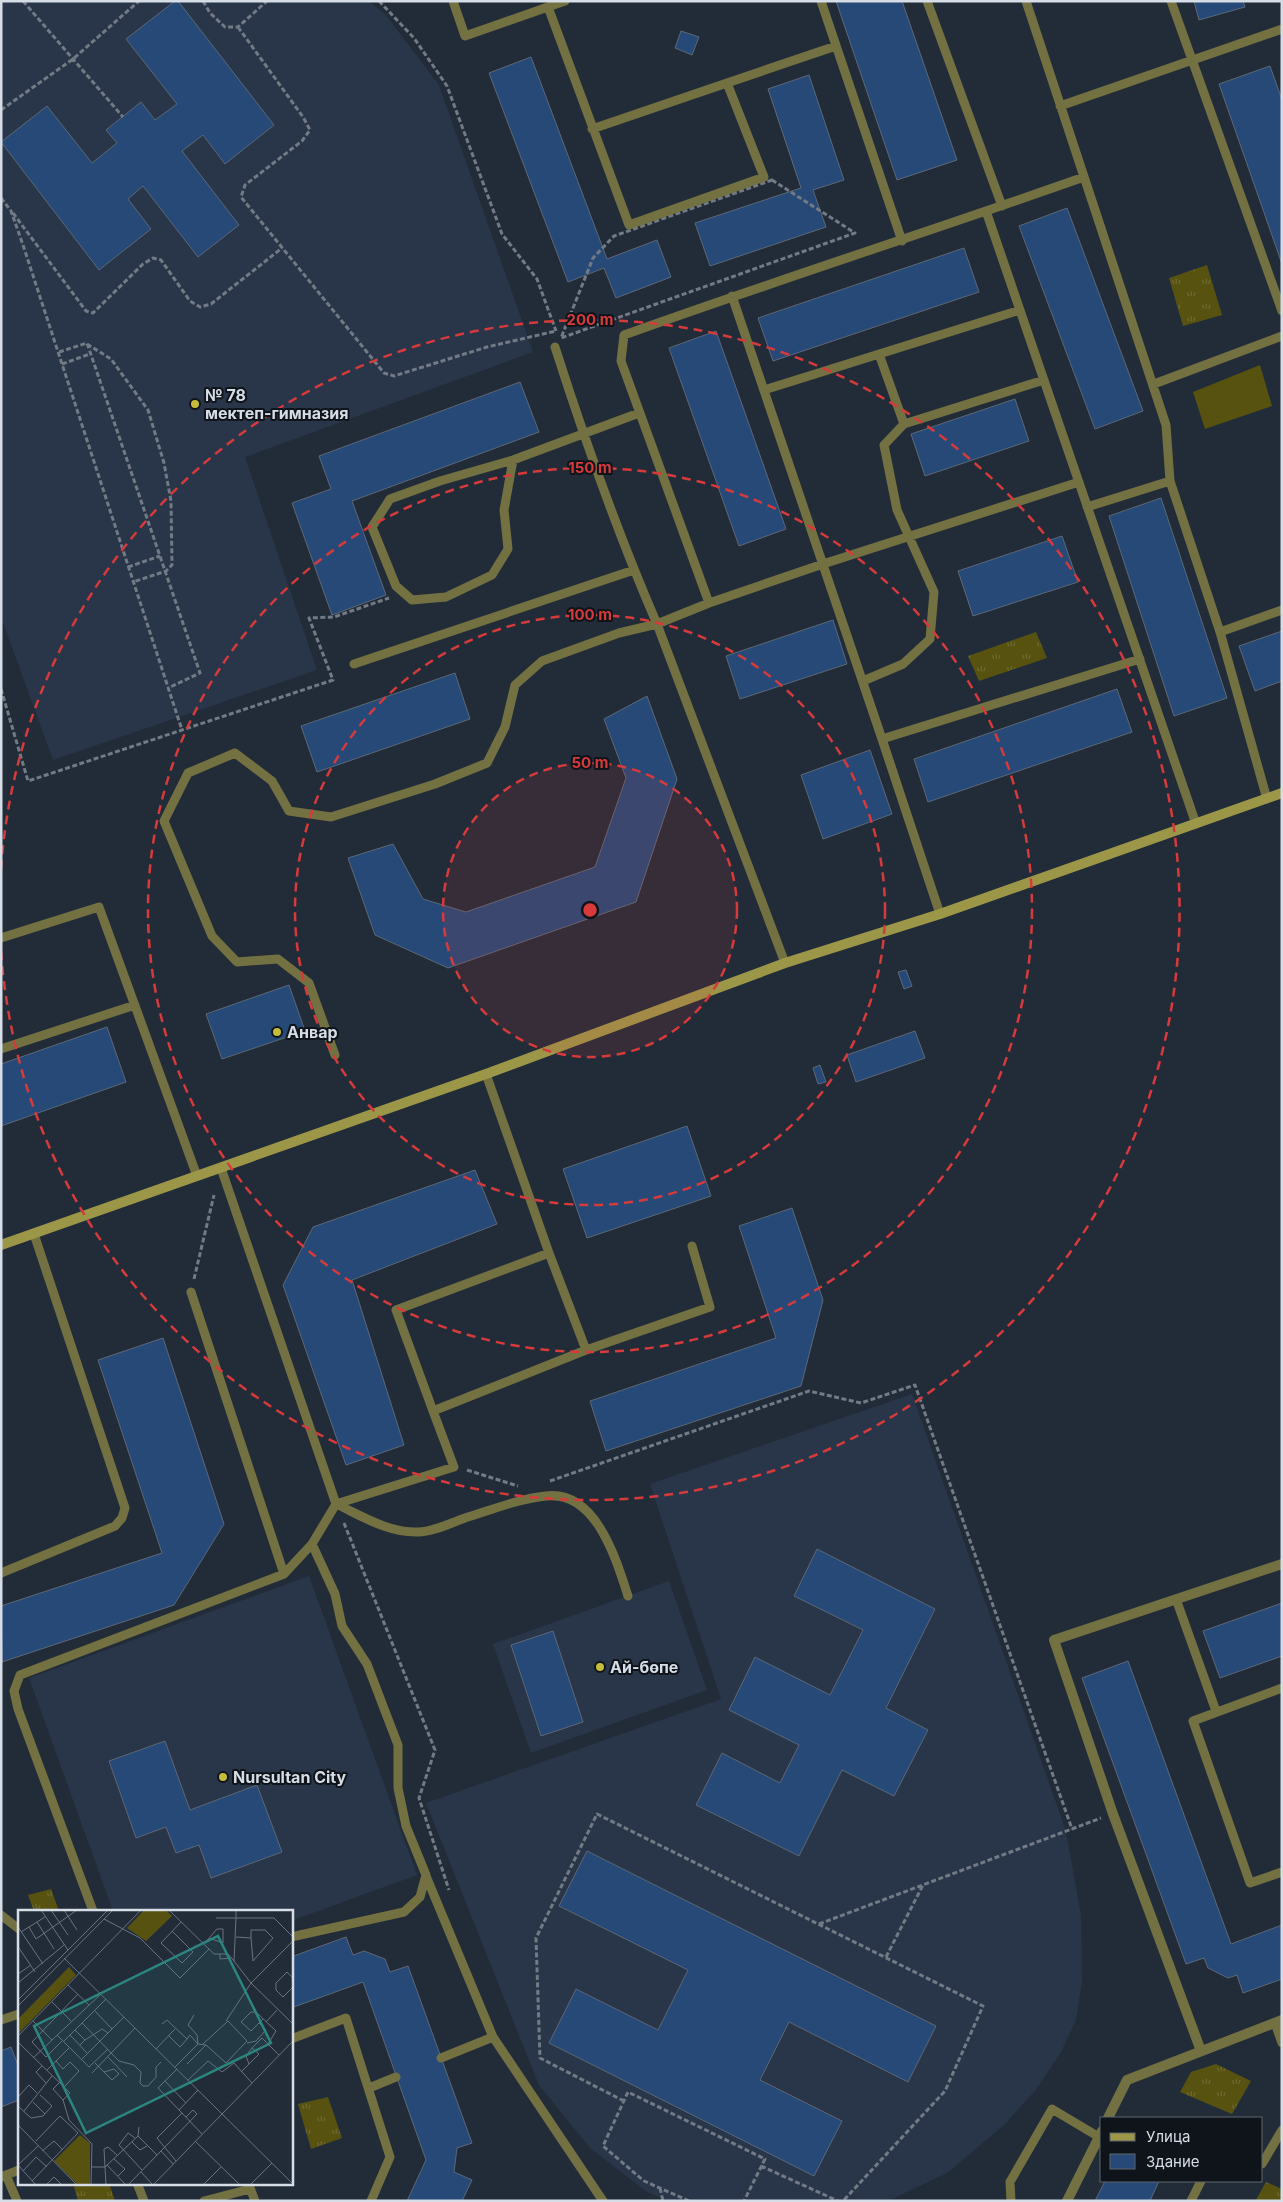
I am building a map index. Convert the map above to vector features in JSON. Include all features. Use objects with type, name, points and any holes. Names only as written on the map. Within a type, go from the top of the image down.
[{"type":"street","points":[[1,1245],[486,1074],[785,963],[940,914],[1282,793]]},
{"type":"street","points":[[1201,2051],[1113,1814],[1054,1640],[1282,1564]]},
{"type":"street","points":[[1108,2117],[1127,2080],[1278,2022]]},
{"type":"street","points":[[1067,2201],[1100,2134]]},
{"type":"lane","points":[[453,1],[465,36],[565,1]]},
{"type":"lane","points":[[821,1],[902,241]]},
{"type":"lane","points":[[927,1],[1002,206]]},
{"type":"lane","points":[[1026,1],[1154,384],[1166,424],[1170,481],[1220,632],[1267,799]]},
{"type":"lane","points":[[1171,1],[1282,311]]},
{"type":"lane","points":[[548,7],[629,225],[764,178],[727,83]]},
{"type":"lane","points":[[1060,106],[1282,29]]},
{"type":"lane","points":[[592,129],[836,46]]},
{"type":"lane","points":[[709,603],[621,361],[624,335],[732,296],[902,241],[1084,177]]},
{"type":"lane","points":[[986,211],[1196,824]]},
{"type":"lane","points":[[732,296],[940,914]]},
{"type":"lane","points":[[764,390],[1020,310]]},
{"type":"lane","points":[[1154,384],[1282,336]]},
{"type":"lane","points":[[555,347],[582,432],[785,963]]},
{"type":"lane","points":[[879,354],[904,424]]},
{"type":"lane","points":[[863,681],[903,664],[930,639],[934,592],[897,510],[884,446],[904,424],[1044,380]]},
{"type":"lane","points":[[513,460],[504,510],[508,549],[492,575],[446,598],[412,600],[396,586],[372,527],[390,499],[440,481],[513,460],[582,432],[639,413]]},
{"type":"lane","points":[[1088,507],[1170,481]]},
{"type":"lane","points":[[335,1055],[309,983],[278,959],[236,962],[212,936],[164,821],[188,772],[235,753],[272,781],[289,811],[331,817],[435,784],[487,763],[505,727],[515,685],[542,661],[619,633],[657,624],[709,603],[823,564],[1079,482]]},
{"type":"lane","points":[[354,664],[634,570]]},
{"type":"lane","points":[[1220,632],[1282,610]]},
{"type":"lane","points":[[882,739],[1140,659]]},
{"type":"lane","points":[[1,938],[99,907],[197,1176]]},
{"type":"lane","points":[[1,1049],[134,1005]]},
{"type":"lane","points":[[486,1074],[548,1253],[586,1350]]},
{"type":"lane","points":[[221,1168],[336,1504],[385,1527],[402,1531],[420,1532],[511,1503],[547,1495],[566,1498],[584,1508],[596,1521],[606,1539],[628,1596]]},
{"type":"lane","points":[[1,1573],[115,1526],[122,1518],[125,1508],[34,1234]]},
{"type":"lane","points":[[433,1411],[586,1350],[710,1307],[692,1246]]},
{"type":"lane","points":[[93,1910],[18,1709],[14,1691],[20,1675],[284,1574],[312,1544],[336,1504],[454,1466],[396,1310],[548,1253]]},
{"type":"lane","points":[[191,1292],[284,1574]]},
{"type":"lane","points":[[312,1544],[335,1594],[342,1626],[367,1664],[398,1745],[398,1788],[406,1826],[492,2037],[603,2201]]},
{"type":"lane","points":[[1176,1599],[1216,1711]]},
{"type":"lane","points":[[1282,1688],[1193,1721],[1250,1883],[1282,1872]]},
{"type":"lane","points":[[292,1937],[404,1912],[420,1897],[426,1875]]},
{"type":"lane","points":[[1,1915],[18,1928]]},
{"type":"lane","points":[[1,2020],[18,2014]]},
{"type":"lane","points":[[292,2039],[346,2018],[390,2157],[371,2201]]},
{"type":"lane","points":[[1278,2022],[1282,2043]]},
{"type":"lane","points":[[441,2058],[492,2037]]},
{"type":"lane","points":[[368,2088],[396,2077]]},
{"type":"lane","points":[[1011,2201],[1010,2182],[1052,2109],[1100,2134]]},
{"type":"lane","points":[[1263,2162],[1282,2130]]},
{"type":"lane","points":[[17,2201],[4,2176],[18,2170]]},
{"type":"lane","points":[[1192,2201],[1201,2182]]},
{"type":"lane","points":[[137,2184],[144,2201]]},
{"type":"lane","points":[[204,2201],[249,2186],[255,2201]]},
{"type":"path","points":[[23,1],[123,117]]},
{"type":"path","points":[[1,110],[73,59],[138,1]]},
{"type":"path","points":[[203,1],[210,13],[224,27],[238,27],[267,1]]},
{"type":"path","points":[[379,1],[414,38],[448,86],[502,234],[537,279],[556,331],[562,338]]},
{"type":"path","points":[[238,27],[310,130],[302,141],[245,184],[241,197],[384,373],[394,376],[487,347],[556,331]]},
{"type":"path","points":[[555,347],[562,338],[592,258],[614,236],[772,180],[855,233],[562,338]]},
{"type":"path","points":[[1,198],[86,311],[93,313],[143,264],[153,258],[160,260],[190,301],[200,307],[211,304],[282,248]]},
{"type":"path","points":[[11,211],[182,730]]},
{"type":"path","points":[[58,352],[86,343]]},
{"type":"path","points":[[86,343],[200,673],[168,688]]},
{"type":"path","points":[[86,343],[111,359],[148,410],[164,463],[171,500],[172,565],[166,571],[133,582]]},
{"type":"path","points":[[62,364],[90,354]]},
{"type":"path","points":[[128,567],[160,556]]},
{"type":"path","points":[[1,689],[28,781],[333,680],[309,618],[334,617],[389,599],[386,590]]},
{"type":"path","points":[[191,1292],[221,1168]]},
{"type":"path","points":[[546,1483],[809,1391],[861,1403],[915,1385],[1072,1829]]},
{"type":"path","points":[[454,1466],[527,1489]]},
{"type":"path","points":[[336,1504],[435,1750],[419,1798],[452,1899]]},
{"type":"path","points":[[624,2101],[540,2058],[536,1938],[597,1814],[983,2006],[945,2091],[843,2201]]},
{"type":"path","points":[[819,1924],[1113,1814]]},
{"type":"path","points":[[886,1957],[924,1884]]},
{"type":"path","points":[[689,2201],[644,2181],[603,2146],[628,2092],[765,2159],[744,2201]]},
{"type":"path","points":[[761,2166],[838,2201]]},
{"type":"path","points":[[659,2188],[663,2201]]},
{"type":"shaded area","name":"№ 78 мектеп-гимназия","points":[[1,1],[369,1],[385,14],[439,85],[533,352],[245,457],[317,670],[53,760],[1,617]]},
{"type":"shaded area","points":[[912,1394],[1066,1831],[1081,1915],[1082,1982],[1076,2020],[1061,2052],[1035,2091],[1004,2125],[947,2173],[888,2201],[669,2201],[647,2192],[590,2148],[539,2085],[426,1803],[721,1699],[650,1484]]},
{"type":"shaded area","name":"Nursultan City","points":[[309,1576],[417,1875],[292,1921],[292,1910],[113,1910],[29,1678]]},
{"type":"shaded area","name":"Ай-бөпе","points":[[669,1581],[707,1690],[531,1753],[493,1644]]},
{"type":"green space","points":[[1207,265],[1222,315],[1183,326],[1169,278]]},
{"type":"green space","points":[[1260,365],[1272,406],[1205,429],[1193,392]]},
{"type":"green space","points":[[1036,632],[1047,658],[979,681],[968,656]]},
{"type":"green space","points":[[51,1889],[59,1910],[34,1910],[28,1895]]},
{"type":"green space","points":[[1216,2064],[1251,2081],[1232,2114],[1180,2092],[1191,2072]]},
{"type":"green space","points":[[328,2097],[342,2138],[311,2149],[298,2104]]},
{"type":"green space","points":[[1266,2182],[1282,2189],[1282,2201],[1256,2200]]},
{"type":"green space","points":[[73,2184],[109,2184],[115,2201],[78,2201]]},
{"type":"building","points":[[175,1],[178,1],[274,125],[225,164],[203,135],[182,151],[239,225],[198,257],[143,186],[128,199],[151,229],[99,270],[1,142],[47,106],[92,163],[117,143],[106,130],[141,102],[155,120],[177,104],[126,39]]},
{"type":"building","points":[[836,1],[902,1],[957,160],[897,180]]},
{"type":"building","points":[[1194,1],[1243,1],[1245,7],[1199,20]]},
{"type":"building","points":[[681,31],[699,37],[692,55],[675,48]]},
{"type":"building","points":[[531,57],[607,259],[657,240],[671,277],[616,298],[604,268],[568,282],[489,73]]},
{"type":"building","points":[[1270,66],[1282,100],[1282,264],[1219,84]]},
{"type":"building","points":[[809,75],[844,180],[813,190],[826,227],[710,266],[695,223],[801,188],[768,89]]},
{"type":"building","points":[[1067,208],[1143,411],[1095,429],[1019,226]]},
{"type":"building","points":[[964,248],[979,292],[773,361],[758,318]]},
{"type":"building","points":[[716,331],[786,529],[739,546],[669,348]]},
{"type":"building","points":[[520,382],[539,432],[352,501],[386,595],[332,615],[292,503],[331,489],[319,456]]},
{"type":"building","points":[[1015,399],[1029,441],[925,476],[911,434]]},
{"type":"building","points":[[1161,498],[1227,698],[1174,716],[1109,516]]},
{"type":"building","points":[[1062,536],[1078,582],[973,616],[958,571]]},
{"type":"building","points":[[833,620],[847,664],[740,699],[726,656]]},
{"type":"building","points":[[1282,631],[1282,681],[1255,691],[1239,646]]},
{"type":"building","points":[[455,673],[470,719],[317,772],[301,726]]},
{"type":"building","points":[[1117,689],[1132,732],[928,802],[914,759]]},
{"type":"building","points":[[647,696],[677,779],[636,902],[448,968],[375,935],[348,858],[393,844],[423,899],[466,912],[595,867],[626,778],[604,719]]},
{"type":"building","points":[[870,750],[892,814],[823,839],[801,775]]},
{"type":"building","points":[[906,970],[912,986],[904,989],[898,972]]},
{"type":"building","points":[[289,985],[305,1031],[222,1059],[206,1014]]},
{"type":"building","points":[[107,1027],[126,1082],[1,1126],[1,1064]]},
{"type":"building","points":[[915,1031],[925,1058],[856,1082],[847,1055]]},
{"type":"building","points":[[820,1065],[826,1082],[818,1084],[813,1068]]},
{"type":"building","points":[[687,1126],[711,1196],[587,1238],[563,1169]]},
{"type":"building","points":[[475,1170],[497,1224],[352,1280],[404,1445],[346,1465],[283,1285],[313,1227]]},
{"type":"building","points":[[792,1208],[823,1300],[801,1386],[606,1451],[590,1401],[776,1338],[739,1226]]},
{"type":"building","points":[[163,1338],[224,1524],[174,1605],[2,1662],[1,1606],[162,1553],[98,1360]]},
{"type":"building","points":[[817,1549],[935,1609],[886,1708],[928,1730],[894,1796],[842,1770],[799,1856],[696,1805],[722,1753],[780,1783],[799,1745],[729,1710],[755,1657],[830,1695],[863,1630],[794,1596]]},
{"type":"building","points":[[1282,1603],[1282,1656],[1220,1678],[1203,1631]]},
{"type":"building","points":[[553,1631],[583,1722],[541,1736],[511,1645]]},
{"type":"building","points":[[1128,1661],[1231,1944],[1282,1925],[1282,1979],[1243,1993],[1237,1975],[1228,1978],[1208,1968],[1204,1958],[1186,1964],[1082,1678]]},
{"type":"building","points":[[165,1741],[190,1810],[257,1785],[282,1852],[211,1878],[199,1845],[176,1853],[166,1827],[136,1838],[109,1761]]},
{"type":"building","points":[[587,1851],[936,2026],[908,2082],[789,2022],[760,2080],[842,2121],[814,2176],[549,2043],[576,1989],[658,2030],[688,1970],[559,1906]]},
{"type":"building","points":[[346,1937],[353,1955],[364,1951],[385,1959],[390,1972],[408,1966],[472,2143],[457,2148],[454,2172],[472,2180],[462,2201],[407,2201],[426,2160],[363,1982],[292,2008],[292,1957]]},
{"type":"building","points":[[11,2047],[18,2065],[18,2100],[1,2107],[1,2051]]},
{"type":"building","points":[[1104,2182],[1159,2182],[1150,2201],[1095,2201]]},
{"type":"place","name":"№ 78 мектеп-гимназия","points":[[195,404]]},
{"type":"place","name":"Анвар","points":[[277,1032]]},
{"type":"place","name":"Ай-бөпе","points":[[600,1667]]},
{"type":"place","name":"Nursultan City","points":[[223,1777]]}]
